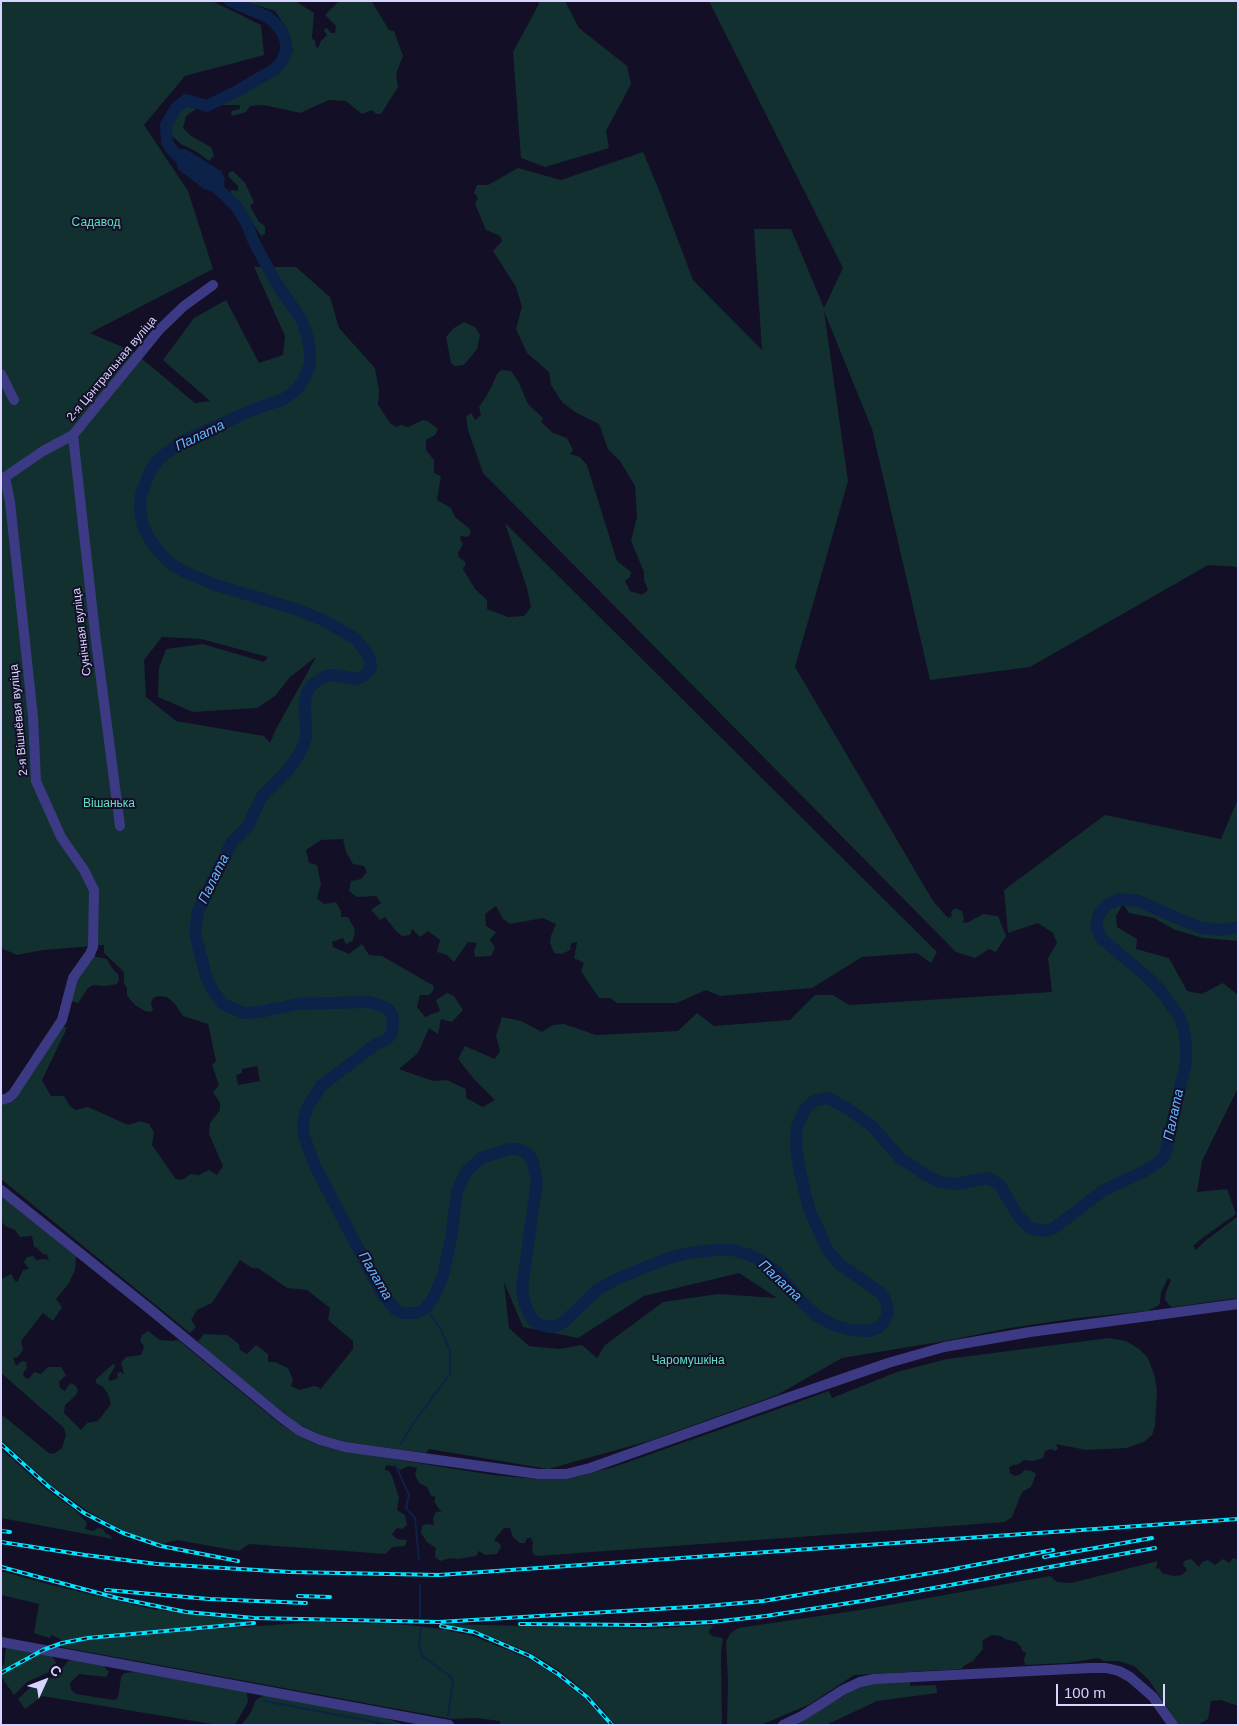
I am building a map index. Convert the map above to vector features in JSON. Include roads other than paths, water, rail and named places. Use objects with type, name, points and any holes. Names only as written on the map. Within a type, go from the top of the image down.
[{"type":"street","name":"2-я Цэнтральная вуліца","points":[[3,479],[43,451],[73,435],[159,330],[184,306],[212,284]]},
{"type":"street","points":[[1,374],[14,400]]},
{"type":"street","name":"Сунічная вуліца","points":[[73,435],[97,652],[120,826]]},
{"type":"street","name":"2-я Вішнёвая вуліца","points":[[1,1100],[13,1094],[62,1020],[74,978],[93,947],[94,890],[91,880],[61,837],[36,781],[33,717],[10,502],[3,479]]},
{"type":"street","points":[[1,1190],[300,1431],[320,1440],[345,1447],[538,1474],[566,1474],[590,1468],[888,1363],[944,1347],[1030,1332],[1238,1304]]},
{"type":"street","points":[[1,1642],[449,1725]]},
{"type":"street","points":[[783,1725],[802,1716],[842,1690],[860,1682],[874,1679],[1106,1668],[1119,1671],[1130,1677],[1153,1697],[1173,1725]]},
{"type":"water","points":[[182,149],[187,150],[221,171],[225,179],[224,187],[216,192],[204,189],[178,169],[174,155]]},
{"type":"waterway","name":"Палата","points":[[187,165],[167,142],[166,125],[176,108],[186,100],[207,106],[239,90],[275,69],[282,61],[286,52],[286,42],[282,32],[275,23],[268,17],[230,1]]},
{"type":"waterway","name":"Палата","points":[[207,180],[236,206],[275,281],[301,319],[307,335],[310,365],[304,379],[296,390],[284,399],[257,408],[181,442],[160,458],[151,469],[141,495],[140,510],[143,526],[159,552],[170,563],[183,571],[213,584],[295,609],[323,620],[356,639],[369,656],[371,666],[368,672],[356,679],[334,675],[326,676],[312,685],[307,692],[305,702],[306,738],[302,749],[289,769],[262,796],[248,826],[232,842],[198,911],[195,933],[206,976],[213,991],[223,1004],[232,1008],[244,1013],[260,1012],[297,1004],[368,1002],[389,1010],[393,1017],[392,1033],[386,1040],[376,1044],[321,1086],[307,1108],[303,1123],[304,1136],[315,1166],[382,1294],[396,1310],[403,1313],[416,1313],[426,1308],[435,1295],[443,1275],[451,1239],[457,1191],[466,1172],[481,1158],[509,1149],[518,1149],[532,1159],[537,1181],[522,1288],[528,1312],[534,1321],[541,1325],[557,1326],[565,1321],[598,1289],[623,1276],[669,1258],[689,1253],[732,1250],[762,1261],[777,1272],[802,1302],[817,1316],[835,1326],[869,1331],[878,1328],[884,1322],[888,1313],[882,1294],[838,1263],[827,1249],[809,1209],[796,1146],[797,1127],[805,1109],[814,1101],[828,1098],[847,1108],[873,1127],[900,1158],[926,1175],[939,1182],[957,1184],[988,1178],[1000,1185],[1018,1216],[1030,1228],[1046,1231],[1054,1228],[1104,1190],[1145,1171],[1159,1162],[1165,1155],[1186,1062],[1184,1029],[1179,1016],[1161,991],[1102,939],[1096,927],[1099,914],[1107,905],[1120,899],[1138,901],[1201,928],[1222,930],[1238,927]]},
{"type":"waterway","points":[[401,1444],[412,1425],[450,1374],[450,1351],[441,1330],[426,1308]]},
{"type":"waterway","points":[[395,1464],[409,1495],[406,1508],[415,1518],[419,1560]]},
{"type":"waterway","points":[[420,1585],[420,1617]]},
{"type":"waterway","points":[[421,1627],[419,1644],[422,1656],[450,1676],[453,1682],[448,1716]]},
{"type":"waterway","points":[[264,1701],[391,1725]]},
{"type":"railway","points":[[1,1444],[48,1486],[84,1513],[123,1533],[161,1546],[238,1561]]},
{"type":"railway","points":[[1,1542],[157,1564],[290,1572],[439,1575],[1238,1519]]},
{"type":"railway","points":[[1,1531],[10,1532]]},
{"type":"railway","points":[[1044,1557],[1152,1538]]},
{"type":"railway","points":[[520,1624],[645,1625],[712,1622],[766,1616],[862,1601],[1155,1548]]},
{"type":"railway","points":[[1,1567],[117,1598],[186,1612],[254,1618],[439,1622],[763,1601],[949,1570],[1053,1550]]},
{"type":"railway","points":[[106,1590],[209,1599],[306,1603]]},
{"type":"railway","points":[[298,1596],[330,1597]]},
{"type":"railway","points":[[1,1673],[43,1650],[62,1643],[88,1638],[254,1623]]},
{"type":"railway","points":[[441,1626],[474,1632],[530,1656],[558,1674],[587,1697],[612,1725]]},
{"type":"park label","name":"Садавод","points":[[96,223]]},
{"type":"park label","name":"Вішанька","points":[[109,804]]},
{"type":"park label","name":"Чаромушкіна","points":[[688,1361]]}]
